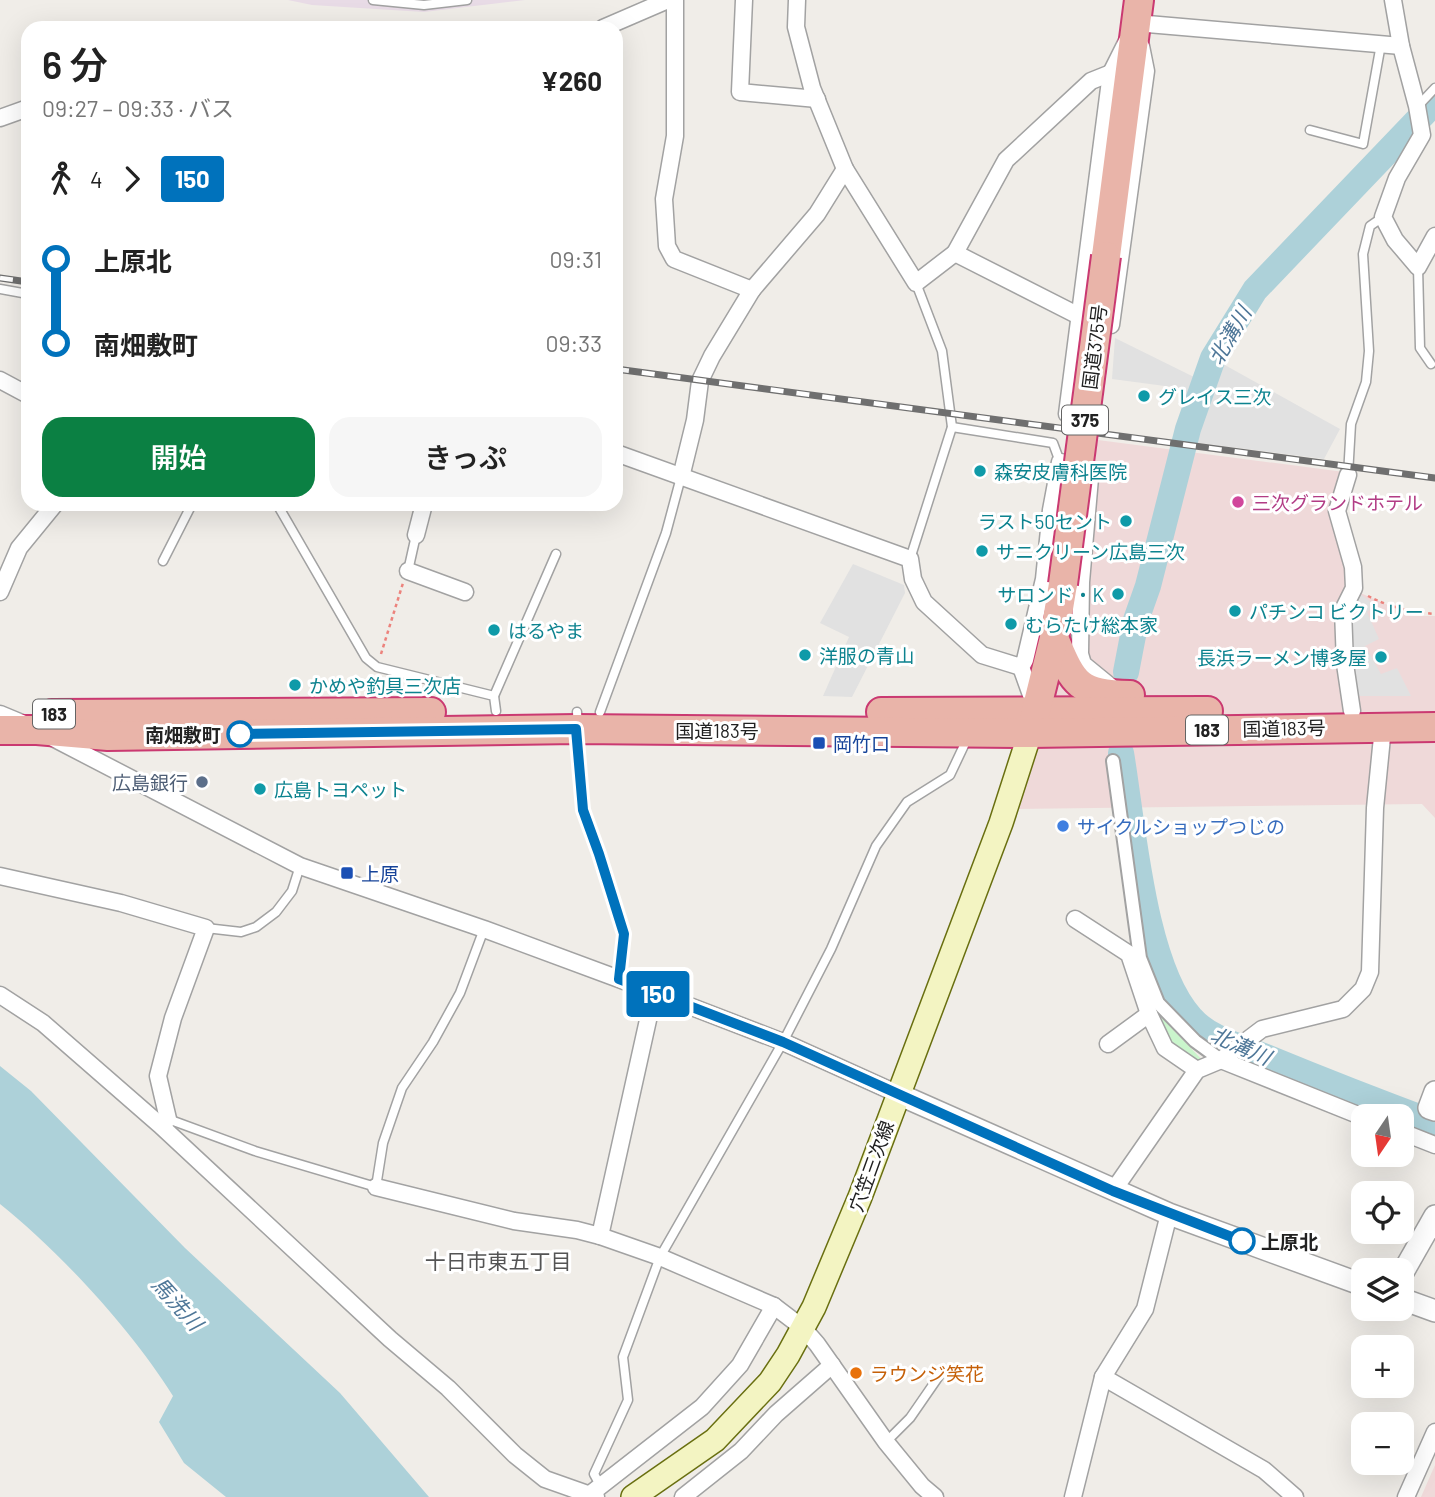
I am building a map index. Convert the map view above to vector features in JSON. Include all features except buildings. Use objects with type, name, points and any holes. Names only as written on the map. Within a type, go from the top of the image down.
[{"type":"highway","name":"国道375号","points":[[1034,722],[1054,639],[1063,584],[1138,12]]},
{"type":"highway","points":[[1054,639],[1071,677],[1084,687],[1100,694],[1142,696],[1193,711]]},
{"type":"highway","name":"国道183号","points":[[0,714],[495,704],[584,718],[971,732],[1034,722],[1193,711],[1435,710]]},
{"type":"highway","name":"国道183号","points":[[0,730],[125,735],[584,718],[1435,727]]},
{"type":"main road","name":"穴笠三次線","points":[[633,1497],[716,1440],[770,1382],[803,1328],[828,1277],[898,1094],[1001,822],[1034,722]]},
{"type":"street","points":[[619,21],[668,0]]},
{"type":"street","points":[[675,0],[675,136],[664,199],[667,246],[674,259],[752,289]]},
{"type":"street","points":[[744,0],[740,92],[817,99]]},
{"type":"street","points":[[797,0],[796,27],[817,99],[845,169],[916,284],[955,253],[1006,160],[1091,81],[1111,73]]},
{"type":"street","points":[[1393,0],[1422,135],[1397,178],[1384,216],[1395,240],[1418,267],[1435,236]]},
{"type":"street","points":[[1138,12],[1401,46]]},
{"type":"street","points":[[1068,414],[1111,73],[1138,12]]},
{"type":"street","points":[[1098,418],[1146,71],[1138,12]]},
{"type":"street","points":[[0,118],[21,110]]},
{"type":"street","points":[[681,477],[695,420],[700,382],[712,356],[752,289],[817,214],[845,169]]},
{"type":"street","points":[[955,253],[1081,317]]},
{"type":"street","points":[[0,380],[21,391]]},
{"type":"street","points":[[623,456],[910,559],[913,579],[924,602],[982,655],[1021,667]]},
{"type":"street","points":[[1034,722],[1021,667],[1044,579],[1051,510],[1060,462],[1092,459],[1081,582],[1080,654],[1083,664],[1121,695]]},
{"type":"street","points":[[1348,475],[1337,511],[1353,566],[1354,588],[1343,610],[1345,664],[1352,710]]},
{"type":"street","points":[[0,592],[19,548],[49,511]]},
{"type":"street","points":[[416,535],[422,511]]},
{"type":"street","points":[[408,571],[465,592]]},
{"type":"street","points":[[0,714],[37,730],[300,866],[484,929],[783,1042],[1113,1191],[1351,1281]]},
{"type":"street","points":[[1113,1191],[1197,1070],[1221,1060],[1262,1029],[1343,1009],[1363,989],[1370,972],[1375,808],[1383,727]]},
{"type":"street","points":[[112,769],[113,751],[125,735]]},
{"type":"street","points":[[1112,761],[1140,958],[1158,1003],[1195,1041],[1221,1060],[1351,1112]]},
{"type":"street","points":[[0,876],[121,903],[206,928],[173,1018],[158,1076],[164,1122]]},
{"type":"street","points":[[1075,919],[1129,954],[1149,1014],[1166,1048],[1197,1070]]},
{"type":"street","points":[[600,1236],[654,993]]},
{"type":"street","points":[[0,995],[43,1023],[164,1122],[390,1339],[448,1388],[515,1454],[545,1479],[595,1492],[702,1407],[740,1365],[774,1306]]},
{"type":"street","points":[[1108,1044],[1149,1014]]},
{"type":"street","points":[[1435,1092],[1429,1108],[1435,1110]]},
{"type":"street","points":[[1414,1137],[1435,1145]]},
{"type":"street","points":[[376,1187],[514,1221],[600,1236],[660,1257],[774,1306],[803,1328],[886,1443],[922,1486],[935,1497]]},
{"type":"street","points":[[1073,1497],[1102,1377],[1116,1359],[1145,1309],[1169,1214]]},
{"type":"street","points":[[1411,1258],[1435,1216]]},
{"type":"street","points":[[1414,1303],[1435,1311]]},
{"type":"street","points":[[683,1497],[741,1451],[776,1415],[832,1365]]},
{"type":"street","points":[[1102,1377],[1264,1470],[1295,1497]]},
{"type":"street","points":[[1406,1497],[1435,1432]]},
{"type":"lane","points":[[373,0],[425,5],[467,0]]},
{"type":"lane","points":[[1310,130],[1363,144],[1381,44]]},
{"type":"lane","points":[[1417,106],[1435,88]]},
{"type":"lane","points":[[1348,475],[1351,424],[1366,382],[1369,351],[1363,254],[1370,226],[1384,216]]},
{"type":"lane","points":[[1418,267],[1420,348],[1431,364]]},
{"type":"lane","points":[[910,559],[952,427],[942,351],[916,284]]},
{"type":"lane","points":[[0,289],[21,293]]},
{"type":"lane","points":[[1074,366],[1105,369]]},
{"type":"lane","points":[[952,427],[1053,443],[1060,462]]},
{"type":"lane","points":[[619,979],[624,934],[583,810],[584,718],[666,533],[681,477]]},
{"type":"lane","points":[[163,561],[188,511]]},
{"type":"lane","points":[[281,511],[366,658],[376,667],[495,704],[556,554]]},
{"type":"lane","points":[[408,571],[416,535]]},
{"type":"lane","points":[[595,1492],[594,1474],[628,1400],[623,1357],[660,1257],[783,1042],[831,950],[876,846],[906,802],[950,775],[971,732]]},
{"type":"lane","points":[[206,928],[241,932],[256,927],[276,912],[292,891],[300,866]]},
{"type":"lane","points":[[164,1122],[376,1187],[383,1143],[402,1088],[433,1042],[460,993],[484,929]]},
{"type":"lane","points":[[886,1443],[910,1418],[939,1376]]},
{"type":"path","points":[[376,667],[408,571]]},
{"type":"path","points":[[1354,588],[1382,603],[1415,612],[1435,614]]},
{"type":"shaded area","points":[[288,0],[525,0],[424,12],[312,5]]},
{"type":"shaded area","points":[[1115,338],[1196,378],[1193,390],[1210,396],[1223,364],[1340,429],[1324,459],[1192,442],[1203,407],[1178,403],[1180,388],[1112,379]]},
{"type":"shaded area","points":[[1098,440],[1344,472],[1334,507],[1349,588],[1413,616],[1435,616],[1435,818],[1422,804],[1007,809],[1045,676]]},
{"type":"shaded area","points":[[853,564],[904,585],[905,593],[852,697],[823,696],[849,637],[820,623]]},
{"type":"shaded area","points":[[1360,594],[1375,605],[1367,612],[1379,639],[1365,646],[1381,674],[1397,668],[1411,696],[1359,696],[1349,659],[1350,611]]},
{"type":"shaded area","points":[[1435,1465],[1435,1497],[1421,1497]]},
{"type":"green space","points":[[1157,1013],[1207,1065],[1197,1070],[1174,1048]]},
{"type":"water","name":"馬洗川","points":[[0,1066],[31,1091],[185,1248],[340,1393],[429,1497],[226,1497],[184,1463],[159,1422],[173,1396],[156,1371],[94,1293],[47,1245],[0,1204]]},
{"type":"waterway","name":"北溝川","points":[[1126,672],[1136,620],[1148,586],[1188,429],[1213,358],[1255,290],[1435,102]]},
{"type":"waterway","name":"北溝川","points":[[1121,753],[1142,893],[1151,930],[1175,995],[1191,1018],[1207,1032],[1226,1042],[1435,1123]]},
{"type":"railway","points":[[0,278],[21,281]]},
{"type":"railway","points":[[623,370],[1435,478]]},
{"type":"bus line","name":"150","points":[[240,734],[576,729],[583,810],[624,934],[619,979],[783,1042],[1113,1191],[1242,1241]]},
{"type":"place","name":"グレイス三次","points":[[1144,396]]},
{"type":"place","name":"森安皮膚科医院","points":[[980,471]]},
{"type":"place","name":"三次グランドホテル","points":[[1238,502]]},
{"type":"place","name":"ラスト50セント","points":[[1126,521]]},
{"type":"place","name":"サニクリーン広島三次","points":[[982,551]]},
{"type":"place","name":"サロンド・K","points":[[1118,594]]},
{"type":"place","name":"パチンコ ビクトリー","points":[[1235,611]]},
{"type":"place","name":"むらたけ総本家","points":[[1011,624]]},
{"type":"place","name":"はるやま","points":[[494,630]]},
{"type":"place","name":"洋服の青山","points":[[805,655]]},
{"type":"place","name":"長浜ラーメン博多屋","points":[[1381,657]]},
{"type":"place","name":"かめや釣具三次店","points":[[295,685]]},
{"type":"place","name":"南畑敷町","points":[[240,734]]},
{"type":"place","name":"岡竹口","points":[[819,743]]},
{"type":"place","name":"広島銀行","points":[[202,782]]},
{"type":"place","name":"広島トヨペット","points":[[260,789]]},
{"type":"place","name":"サイクルショップつじの","points":[[1063,826]]},
{"type":"place","name":"上原","points":[[347,873]]},
{"type":"place","name":"上原北","points":[[1242,1241]]},
{"type":"place","name":"ラウンジ笑花","points":[[856,1373]]},
{"type":"district","name":"十日市東五丁目","points":[[498,1260]]}]
